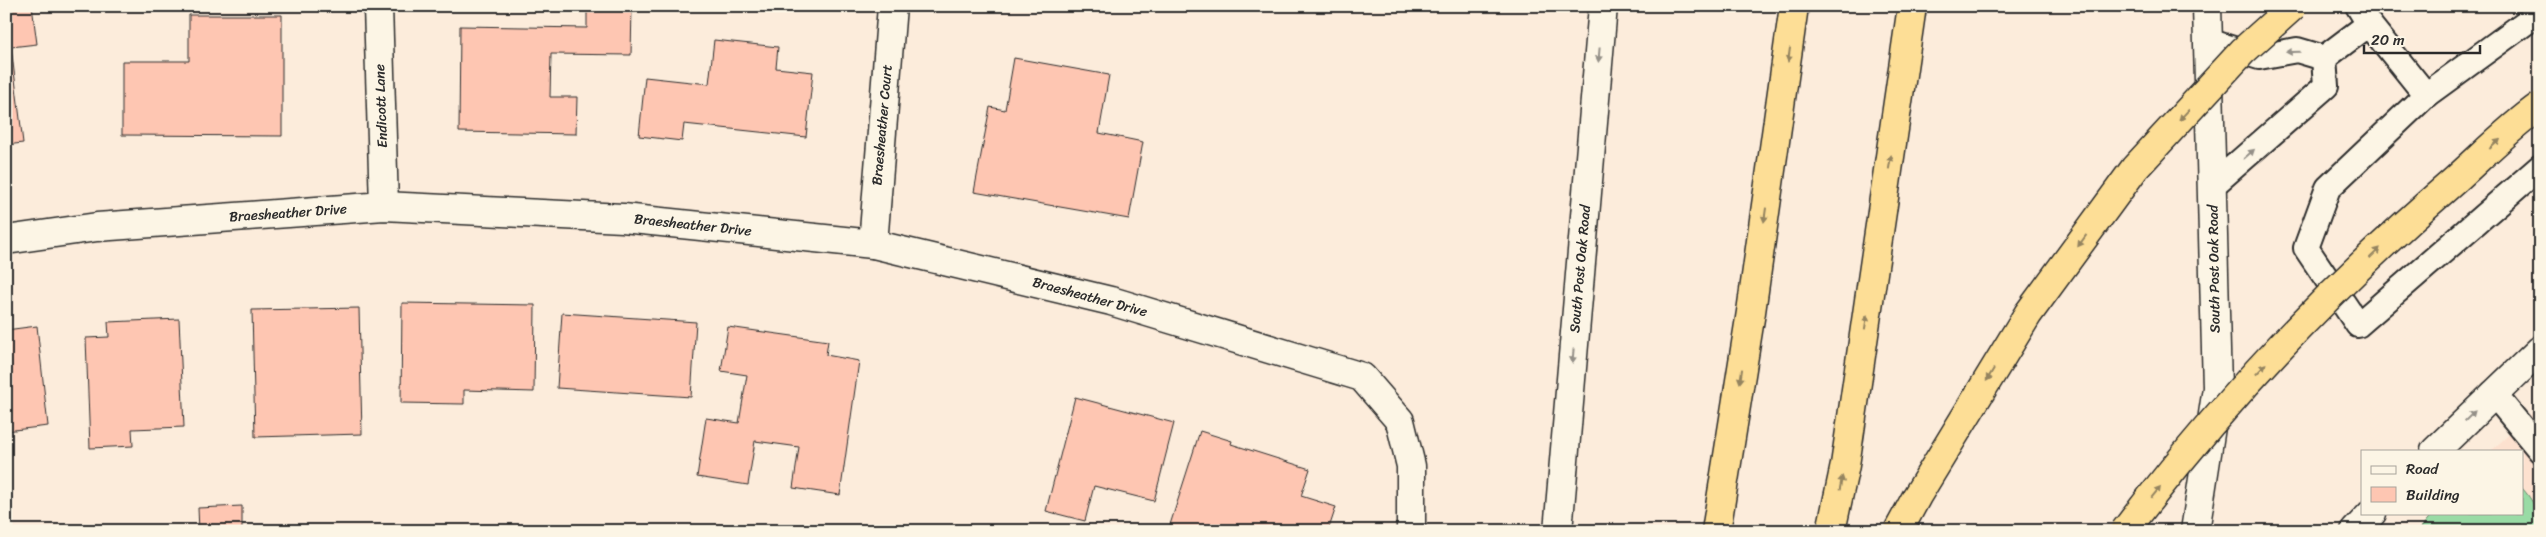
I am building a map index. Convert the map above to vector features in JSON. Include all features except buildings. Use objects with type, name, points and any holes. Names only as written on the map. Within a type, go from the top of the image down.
[{"type":"highway","points":[[1716,531],[1751,312],[1794,6]]},
{"type":"highway","points":[[1831,531],[1844,464],[1912,6]]},
{"type":"highway","points":[[1898,531],[1917,496],[2028,314],[2135,168],[2244,51],[2293,6]]},
{"type":"highway","points":[[2126,531],[2208,426],[2311,315],[2408,221],[2540,106]]},
{"type":"street","name":"Endicott Lane","points":[[378,6],[384,206]]},
{"type":"street","name":"Braesheather Court","points":[[873,244],[892,6]]},
{"type":"street","name":"South Post Oak Road","points":[[1558,531],[1603,6]]},
{"type":"street","name":"South Post Oak Road","points":[[2195,531],[2217,388],[2207,6]]},
{"type":"street","name":"Braesheather Drive","points":[[6,240],[97,227],[384,206],[623,218],[873,244],[1111,301],[1362,377],[1400,421],[1411,466],[1411,531]]},
{"type":"street","points":[[2436,450],[2493,393],[2540,350]]},
{"type":"street","points":[[2355,531],[2371,514]]},
{"type":"lane","points":[[2540,12],[2426,95],[2328,188],[2306,248],[2358,325],[2540,167]]},
{"type":"lane","points":[[2212,186],[2326,86],[2324,58],[2363,15],[2426,95]]},
{"type":"lane","points":[[2208,41],[2259,57],[2297,50],[2324,58]]},
{"type":"lane","points":[[2493,393],[2540,450]]},
{"type":"shaded area","points":[[2540,406],[2540,531],[2418,531],[2432,514],[2524,514],[2524,450],[2492,450]]},
{"type":"green space","points":[[2524,491],[2533,502],[2538,520],[2536,531],[2418,531],[2432,514],[2524,514]]}]
